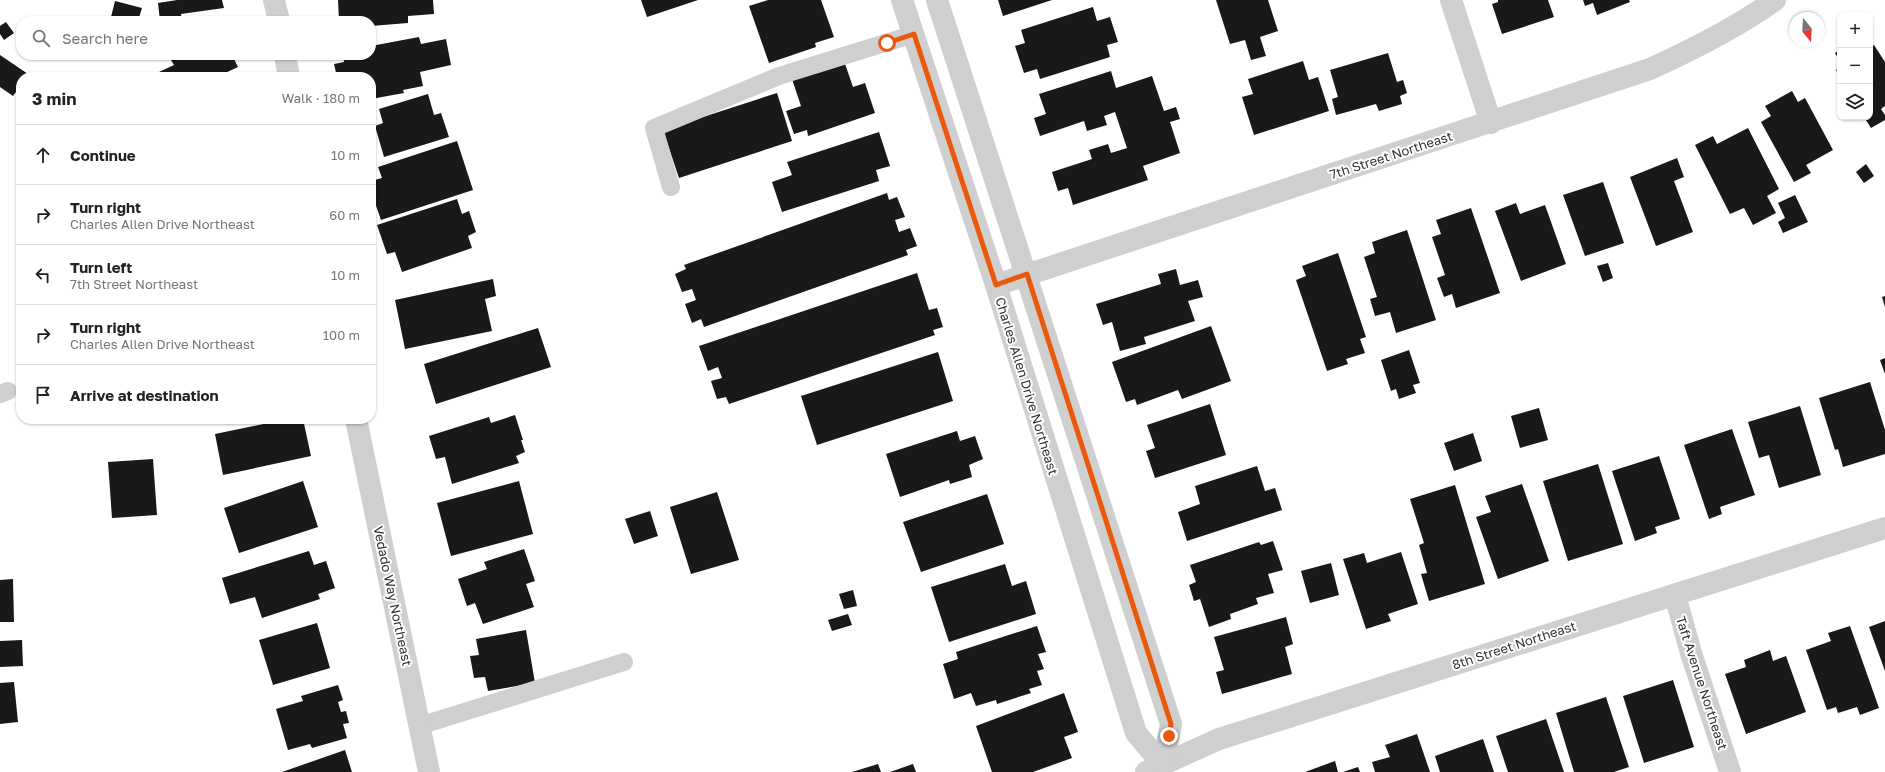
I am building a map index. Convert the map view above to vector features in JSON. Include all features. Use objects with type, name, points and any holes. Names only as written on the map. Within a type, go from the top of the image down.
[{"type":"street","points":[[274,0],[278,16]]},
{"type":"street","name":"Charles Allen Drive Northeast","points":[[902,0],[996,285],[1136,733],[1157,770]]},
{"type":"street","points":[[937,0],[1027,274],[1171,724],[1157,770]]},
{"type":"street","points":[[1451,0],[1491,123]]},
{"type":"street","name":"7th Street Northeast","points":[[996,285],[1491,123],[1650,69],[1700,45],[1757,13],[1775,0]]},
{"type":"street","points":[[286,60],[289,72]]},
{"type":"street","name":"Vedado Way Northeast","points":[[357,424],[429,772]]},
{"type":"street","name":"8th Street Northeast","points":[[1157,770],[1219,738],[1885,528]]},
{"type":"street","name":"Taft Avenue Northeast","points":[[1675,595],[1690,653],[1730,772]]},
{"type":"lane","points":[[671,187],[654,128],[779,76],[914,34]]},
{"type":"lane","points":[[419,726],[624,662]]},
{"type":"building","points":[[177,0],[222,0],[224,8],[181,14],[181,16],[159,16],[158,3]]},
{"type":"building","points":[[338,0],[433,0],[434,14],[408,16],[408,23],[376,26],[376,16],[339,16]]},
{"type":"building","points":[[641,0],[698,0],[647,17]]},
{"type":"building","points":[[768,0],[821,0],[834,37],[815,43],[816,47],[769,63],[749,6]]},
{"type":"building","points":[[998,0],[1052,0],[1003,16]]},
{"type":"building","points":[[1216,0],[1268,0],[1278,31],[1260,37],[1266,56],[1251,60],[1245,40],[1230,44]]},
{"type":"building","points":[[1498,0],[1548,0],[1554,17],[1502,34],[1492,4],[1498,2]]},
{"type":"building","points":[[1583,0],[1629,0],[1630,2],[1597,15],[1593,3],[1585,6]]},
{"type":"building","points":[[115,1],[142,8],[140,16],[111,16]]},
{"type":"building","points":[[1093,7],[1097,21],[1110,17],[1118,42],[1107,45],[1110,57],[1040,79],[1037,69],[1024,73],[1015,46],[1025,43],[1021,30]]},
{"type":"building","points":[[6,22],[14,33],[4,40],[0,34],[0,26]]},
{"type":"building","points":[[419,37],[421,44],[446,39],[451,65],[420,72],[423,86],[403,90],[404,93],[376,98],[376,72],[336,72],[334,64],[344,62],[344,60],[376,60],[376,45]]},
{"type":"building","points":[[1874,45],[1885,62],[1885,106],[1881,109],[1885,115],[1885,120],[1871,128],[1866,120],[1873,120]]},
{"type":"building","points":[[1388,53],[1397,82],[1403,80],[1407,93],[1400,96],[1402,104],[1379,111],[1376,104],[1336,115],[1332,99],[1338,97],[1330,70]]},
{"type":"building","points":[[0,55],[25,72],[16,72],[16,92],[13,96],[0,87]]},
{"type":"building","points":[[843,58],[853,87],[865,83],[875,113],[808,136],[807,130],[794,134],[786,111],[801,106],[791,76]]},
{"type":"building","points":[[171,60],[234,60],[238,67],[227,72],[159,72],[174,65]]},
{"type":"building","points":[[1303,61],[1309,80],[1318,77],[1329,111],[1254,135],[1242,97],[1253,94],[1248,79]]},
{"type":"building","points":[[1111,71],[1116,88],[1152,76],[1164,111],[1176,107],[1180,119],[1170,122],[1180,153],[1143,166],[1148,180],[1073,205],[1068,188],[1058,191],[1052,172],[1092,159],[1089,150],[1108,144],[1111,153],[1127,148],[1115,112],[1104,116],[1107,125],[1087,131],[1084,121],[1040,136],[1034,118],[1046,114],[1039,94]]},
{"type":"building","points":[[1792,91],[1798,102],[1805,98],[1833,150],[1806,165],[1811,173],[1794,182],[1761,122],[1771,116],[1765,106]]},
{"type":"building","points":[[777,93],[792,141],[679,178],[663,130]]},
{"type":"building","points":[[428,94],[434,115],[441,113],[449,137],[384,157],[376,129],[376,126],[383,123],[379,109]]},
{"type":"building","points":[[1748,128],[1779,189],[1767,196],[1776,213],[1753,225],[1744,208],[1730,214],[1695,145],[1713,136],[1717,144]]},
{"type":"building","points":[[879,132],[890,166],[876,170],[879,181],[782,212],[772,182],[792,175],[787,162]]},
{"type":"building","points":[[457,141],[473,190],[381,220],[376,206],[376,180],[382,178],[378,167]]},
{"type":"building","points":[[1677,158],[1684,177],[1674,181],[1693,232],[1656,246],[1630,177]]},
{"type":"building","points":[[1866,164],[1874,176],[1864,183],[1856,172]]},
{"type":"building","points":[[1603,182],[1624,243],[1585,256],[1563,195]]},
{"type":"building","points":[[887,193],[889,200],[897,197],[905,217],[895,220],[899,232],[910,228],[917,246],[906,250],[908,255],[704,327],[701,319],[692,323],[685,304],[696,300],[692,289],[682,292],[675,274],[686,269],[684,265]]},
{"type":"building","points":[[1795,195],[1808,222],[1783,233],[1778,222],[1785,218],[1778,203]]},
{"type":"building","points":[[457,199],[462,214],[469,211],[476,232],[468,236],[472,248],[402,272],[395,252],[387,254],[377,225]]},
{"type":"building","points":[[1516,203],[1520,214],[1545,205],[1566,264],[1521,281],[1495,211]]},
{"type":"building","points":[[1471,208],[1500,293],[1456,308],[1452,294],[1444,297],[1437,278],[1445,275],[1432,237],[1441,234],[1436,220]]},
{"type":"building","points":[[1407,230],[1436,320],[1396,333],[1390,312],[1375,316],[1370,299],[1377,297],[1364,257],[1375,253],[1372,242]]},
{"type":"building","points":[[1338,253],[1366,337],[1360,339],[1365,353],[1346,359],[1348,364],[1327,371],[1296,280],[1306,276],[1302,266]]},
{"type":"building","points":[[1608,263],[1613,278],[1603,282],[1597,266]]},
{"type":"building","points":[[1176,269],[1180,285],[1198,280],[1203,297],[1188,301],[1195,321],[1144,337],[1146,344],[1120,351],[1112,322],[1103,325],[1096,304],[1161,284],[1158,274]]},
{"type":"building","points":[[917,273],[929,310],[937,308],[943,327],[933,330],[935,335],[729,404],[726,397],[717,399],[711,381],[722,378],[718,367],[708,371],[699,346]]},
{"type":"building","points":[[493,279],[496,296],[485,299],[492,331],[405,349],[395,300]]},
{"type":"building","points":[[1885,296],[1885,307],[1882,297]]},
{"type":"building","points":[[1211,326],[1231,381],[1182,399],[1178,390],[1137,405],[1135,399],[1126,402],[1112,362]]},
{"type":"building","points":[[538,328],[551,367],[436,404],[424,364]]},
{"type":"building","points":[[1409,350],[1420,383],[1413,385],[1416,393],[1399,399],[1396,389],[1391,391],[1381,360]]},
{"type":"building","points":[[938,352],[953,401],[817,445],[801,396]]},
{"type":"building","points":[[1885,358],[1885,374],[1880,360]]},
{"type":"building","points":[[1870,382],[1885,430],[1885,454],[1843,467],[1838,449],[1835,450],[1819,398]]},
{"type":"building","points":[[1210,404],[1226,455],[1155,478],[1146,451],[1155,448],[1147,425]]},
{"type":"building","points":[[1800,406],[1821,475],[1779,488],[1769,455],[1759,458],[1748,422]]},
{"type":"building","points":[[1539,408],[1548,440],[1520,448],[1511,416]]},
{"type":"building","points":[[515,415],[523,440],[521,440],[525,452],[516,456],[519,463],[452,484],[445,457],[436,459],[429,436],[489,417],[491,423]]},
{"type":"building","points":[[263,424],[304,424],[311,456],[223,475],[215,434]]},
{"type":"building","points":[[1732,429],[1755,495],[1720,507],[1722,514],[1709,519],[1684,445]]},
{"type":"building","points":[[957,431],[960,441],[975,436],[983,459],[969,465],[972,477],[950,484],[949,480],[900,497],[886,454]]},
{"type":"building","points":[[1473,433],[1482,461],[1454,471],[1444,443]]},
{"type":"building","points":[[1659,456],[1680,519],[1655,527],[1657,533],[1635,541],[1612,471]]},
{"type":"building","points":[[153,459],[157,515],[112,518],[108,462]]},
{"type":"building","points":[[1598,464],[1623,544],[1568,561],[1543,481]]},
{"type":"building","points":[[1257,466],[1265,491],[1275,488],[1282,510],[1187,541],[1178,512],[1200,504],[1195,486]]},
{"type":"building","points":[[303,481],[318,527],[239,553],[224,508]]},
{"type":"building","points":[[519,481],[533,534],[451,556],[437,503]]},
{"type":"building","points":[[1522,484],[1549,561],[1498,579],[1476,517],[1491,512],[1485,496]]},
{"type":"building","points":[[1455,485],[1485,584],[1429,601],[1421,574],[1427,573],[1419,545],[1424,543],[1410,499]]},
{"type":"building","points":[[717,492],[739,560],[691,574],[670,507]]},
{"type":"building","points":[[987,494],[1004,544],[921,572],[903,522]]},
{"type":"building","points":[[650,511],[658,536],[634,544],[625,519]]},
{"type":"building","points":[[1273,541],[1283,570],[1268,574],[1274,593],[1256,598],[1258,604],[1230,614],[1231,619],[1209,627],[1200,599],[1194,601],[1189,585],[1196,582],[1190,565],[1259,542],[1261,545]]},
{"type":"building","points":[[524,549],[535,581],[526,584],[534,607],[483,624],[475,603],[467,606],[458,579],[487,569],[484,562]]},
{"type":"building","points":[[309,551],[314,565],[326,561],[335,588],[318,594],[320,599],[262,618],[255,597],[230,604],[222,578]]},
{"type":"building","points":[[1401,552],[1418,604],[1388,614],[1391,621],[1366,629],[1343,559],[1364,553],[1367,563]]},
{"type":"building","points":[[1331,563],[1339,595],[1310,603],[1301,571]]},
{"type":"building","points":[[1005,564],[1012,586],[1026,581],[1036,614],[949,642],[931,587]]},
{"type":"building","points":[[13,579],[14,622],[0,622],[0,580]]},
{"type":"building","points":[[853,590],[857,606],[844,609],[839,594]]},
{"type":"building","points":[[848,614],[852,625],[832,631],[828,620]]},
{"type":"building","points":[[1286,617],[1293,644],[1285,647],[1292,674],[1222,694],[1216,672],[1224,670],[1214,637]]},
{"type":"building","points":[[1885,621],[1885,671],[1869,627]]},
{"type":"building","points":[[317,623],[330,668],[273,685],[259,640]]},
{"type":"building","points":[[1037,626],[1046,652],[1038,654],[1044,669],[1037,671],[1042,685],[1029,689],[1031,693],[997,704],[996,700],[976,706],[971,693],[954,699],[943,664],[958,659],[956,652]]},
{"type":"building","points":[[1850,626],[1879,708],[1860,715],[1857,707],[1838,713],[1836,707],[1827,710],[1806,650],[1831,641],[1828,633]]},
{"type":"building","points":[[526,630],[535,683],[488,691],[485,677],[474,678],[470,656],[479,655],[476,639]]},
{"type":"building","points":[[22,640],[23,666],[0,667],[0,641]]},
{"type":"building","points":[[1770,650],[1773,661],[1786,656],[1806,712],[1746,734],[1725,674],[1746,667],[1744,660]]},
{"type":"building","points":[[1673,680],[1694,747],[1644,763],[1623,696]]},
{"type":"building","points":[[14,682],[18,722],[0,724],[0,683]]},
{"type":"building","points":[[338,685],[343,700],[338,702],[341,712],[346,711],[349,723],[343,724],[347,738],[312,748],[310,744],[288,750],[276,709],[303,701],[301,696]]},
{"type":"building","points":[[1064,693],[1078,732],[1064,737],[1072,758],[1033,772],[992,772],[976,726]]},
{"type":"building","points":[[1606,697],[1629,767],[1614,772],[1574,772],[1556,713]]},
{"type":"building","points":[[1546,719],[1564,772],[1508,772],[1496,736]]},
{"type":"building","points":[[1417,734],[1430,772],[1375,772],[1372,762],[1390,757],[1385,745]]},
{"type":"building","points":[[1483,739],[1494,772],[1440,772],[1435,756]]},
{"type":"building","points":[[345,750],[352,772],[282,772]]},
{"type":"building","points":[[1335,761],[1338,772],[1305,772]]},
{"type":"building","points":[[878,764],[881,772],[852,772]]},
{"type":"building","points":[[913,764],[916,772],[890,772]]},
{"type":"building","points":[[1358,767],[1360,772],[1343,772]]},
{"type":"route","points":[[887,43],[914,34],[996,285],[1027,274],[1171,724],[1169,736]]}]
